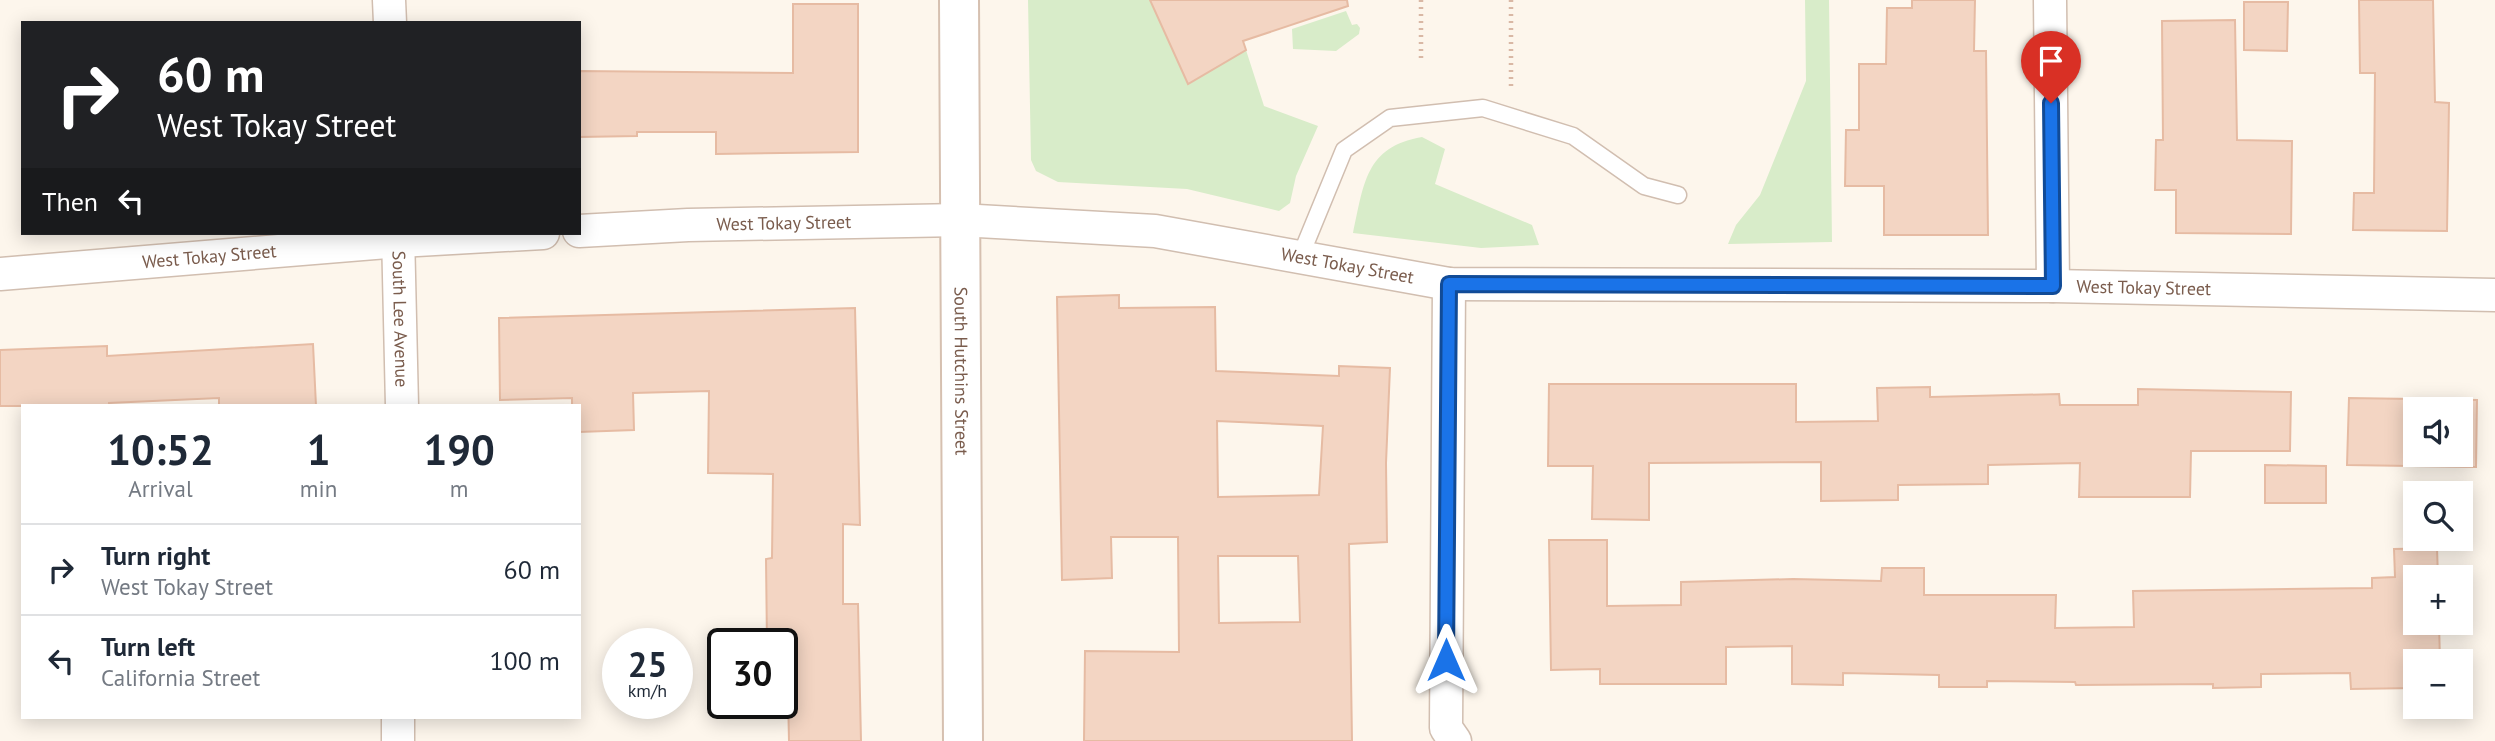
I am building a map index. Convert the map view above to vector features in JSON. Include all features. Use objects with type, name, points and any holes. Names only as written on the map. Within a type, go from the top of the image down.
[{"type":"main road","name":"South Hutchins Street","points":[[959,0],[963,741]]},
{"type":"street","points":[[389,0],[390,21]]},
{"type":"street","points":[[2050,0],[2053,286]]},
{"type":"street","name":"West Tokay Street","points":[[581,231],[688,225],[960,220],[1155,231],[1449,284],[2053,286],[2495,295]]},
{"type":"street","name":"West Tokay Street","points":[[0,274],[398,237],[470,235]]},
{"type":"street","name":"South Lee Avenue","points":[[398,237],[402,404]]},
{"type":"street","points":[[1449,284],[1446,728],[1455,741]]},
{"type":"street","points":[[398,719],[398,741]]},
{"type":"lane","points":[[1300,257],[1344,150],[1390,118],[1483,108],[1573,136],[1644,186],[1678,195]]},
{"type":"path","points":[[1421,0],[1421,61]]},
{"type":"path","points":[[1511,0],[1512,117]]},
{"type":"green space","points":[[1028,0],[1150,0],[1188,84],[1246,50],[1264,106],[1318,126],[1296,176],[1290,203],[1279,211],[1187,189],[1058,182],[1036,171],[1031,160]]},
{"type":"green space","points":[[1805,0],[1829,0],[1832,242],[1728,244],[1736,225],[1760,195],[1806,81]]},
{"type":"green space","points":[[1346,11],[1352,25],[1357,24],[1360,28],[1359,34],[1336,51],[1293,49],[1292,29]]},
{"type":"green space","points":[[1422,137],[1445,149],[1435,184],[1532,225],[1539,245],[1481,248],[1353,233],[1370,170],[1389,149]]},
{"type":"building","points":[[1150,0],[1347,0],[1348,6],[1243,41],[1246,50],[1188,84]]},
{"type":"building","points":[[1912,0],[1975,0],[1974,51],[1986,51],[1988,235],[1884,235],[1884,186],[1845,186],[1846,130],[1859,130],[1859,64],[1886,64],[1887,8],[1912,8]]},
{"type":"building","points":[[2359,0],[2433,0],[2435,102],[2449,103],[2447,231],[2353,230],[2354,193],[2374,193],[2375,73],[2360,73]]},
{"type":"building","points":[[2244,2],[2288,2],[2287,51],[2244,50]]},
{"type":"building","points":[[793,4],[858,4],[858,152],[716,154],[716,132],[637,132],[637,136],[581,137],[581,71],[793,73]]},
{"type":"building","points":[[2235,20],[2237,140],[2292,141],[2291,234],[2176,233],[2176,190],[2155,190],[2156,140],[2163,140],[2162,21]]},
{"type":"building","points":[[1119,295],[1119,308],[1215,307],[1216,371],[1339,376],[1339,366],[1390,368],[1386,463],[1387,542],[1349,544],[1352,741],[1084,741],[1085,651],[1179,652],[1178,537],[1111,537],[1112,578],[1062,580],[1057,297]],"holes":[[[1217,421],[1323,426],[1319,495],[1218,497]],[[1218,556],[1298,556],[1300,622],[1219,623]]]},
{"type":"building","points":[[855,308],[860,525],[843,524],[843,604],[858,604],[861,741],[789,741],[789,719],[798,719],[798,628],[767,628],[766,559],[772,558],[773,474],[708,473],[709,391],[633,393],[634,430],[581,432],[581,404],[572,404],[572,398],[500,400],[499,318]]},
{"type":"building","points":[[313,344],[316,404],[219,404],[219,398],[0,406],[0,350],[107,346],[107,356]]},
{"type":"building","points":[[1549,384],[1796,384],[1796,422],[1878,421],[1877,388],[1930,387],[1930,397],[2059,394],[2060,405],[2138,405],[2138,389],[2291,392],[2290,451],[2191,451],[2190,497],[2079,497],[2080,463],[1988,465],[1988,484],[1898,485],[1898,500],[1821,501],[1821,462],[1649,463],[1649,520],[1592,519],[1593,466],[1548,466]]},
{"type":"building","points":[[2349,398],[2403,399],[2403,466],[2347,465]]},
{"type":"building","points":[[2473,400],[2477,400],[2476,467],[2473,467]]},
{"type":"building","points":[[2265,465],[2326,466],[2326,503],[2265,503]]},
{"type":"building","points":[[1549,540],[1607,540],[1607,606],[1681,605],[1681,582],[1793,579],[1881,581],[1882,568],[1924,568],[1924,595],[2056,595],[2055,628],[2134,627],[2133,591],[2372,588],[2372,578],[2395,577],[2394,549],[2437,551],[2438,565],[2403,565],[2403,635],[2439,635],[2440,649],[2403,649],[2403,688],[2351,689],[2350,673],[2261,674],[2261,687],[2213,688],[2213,684],[2076,685],[2075,682],[1987,681],[1987,687],[1939,687],[1939,675],[1843,673],[1843,685],[1792,684],[1792,646],[1726,647],[1726,684],[1600,684],[1600,669],[1551,670]]},
{"type":"route","points":[[1446,660],[1449,284],[2053,286],[2051,103]]}]
